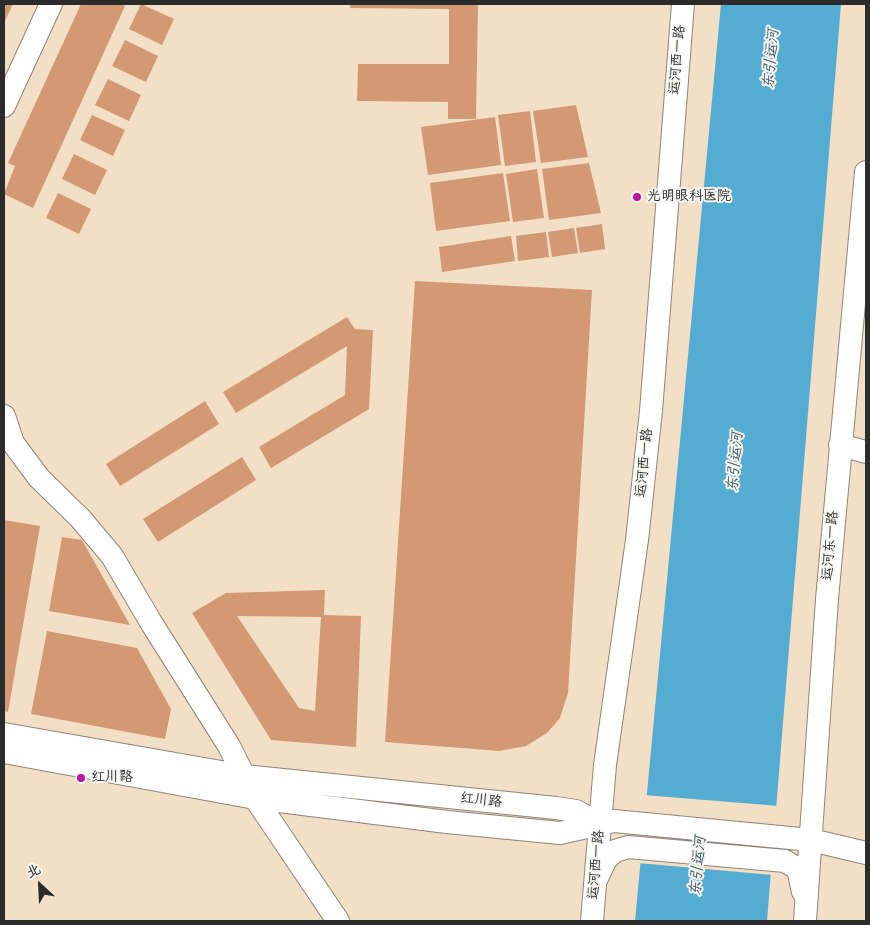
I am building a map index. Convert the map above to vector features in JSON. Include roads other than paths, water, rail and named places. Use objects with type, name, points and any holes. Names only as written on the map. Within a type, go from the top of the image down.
[{"type":"street","points":[[4,106],[51,4]]},
{"type":"street","name":"运河西一路","points":[[592,921],[605,765],[637,540],[649,431],[683,4]]},
{"type":"street","name":"运河东一路","points":[[805,915],[840,445],[860,304],[866,172]]},
{"type":"street","points":[[4,416],[13,443],[40,478],[80,518],[112,556],[152,624],[229,746],[255,798],[338,921]]},
{"type":"street","points":[[840,445],[866,452]]},
{"type":"street","name":"红川路","points":[[4,734],[244,776],[576,811],[600,824]]},
{"type":"street","name":"红川路","points":[[4,752],[255,798],[560,833],[614,821],[811,840],[866,853]]},
{"type":"street","points":[[594,886],[606,859],[615,851],[628,847],[785,861],[798,869],[802,881],[805,915]]},
{"type":"water","name":"东引运河","points":[[721,4],[841,4],[767,921],[635,921]]},
{"type":"place","name":"光明眼科医院","points":[[637,197]]},
{"type":"place","name":"红川路","points":[[81,778]]}]
